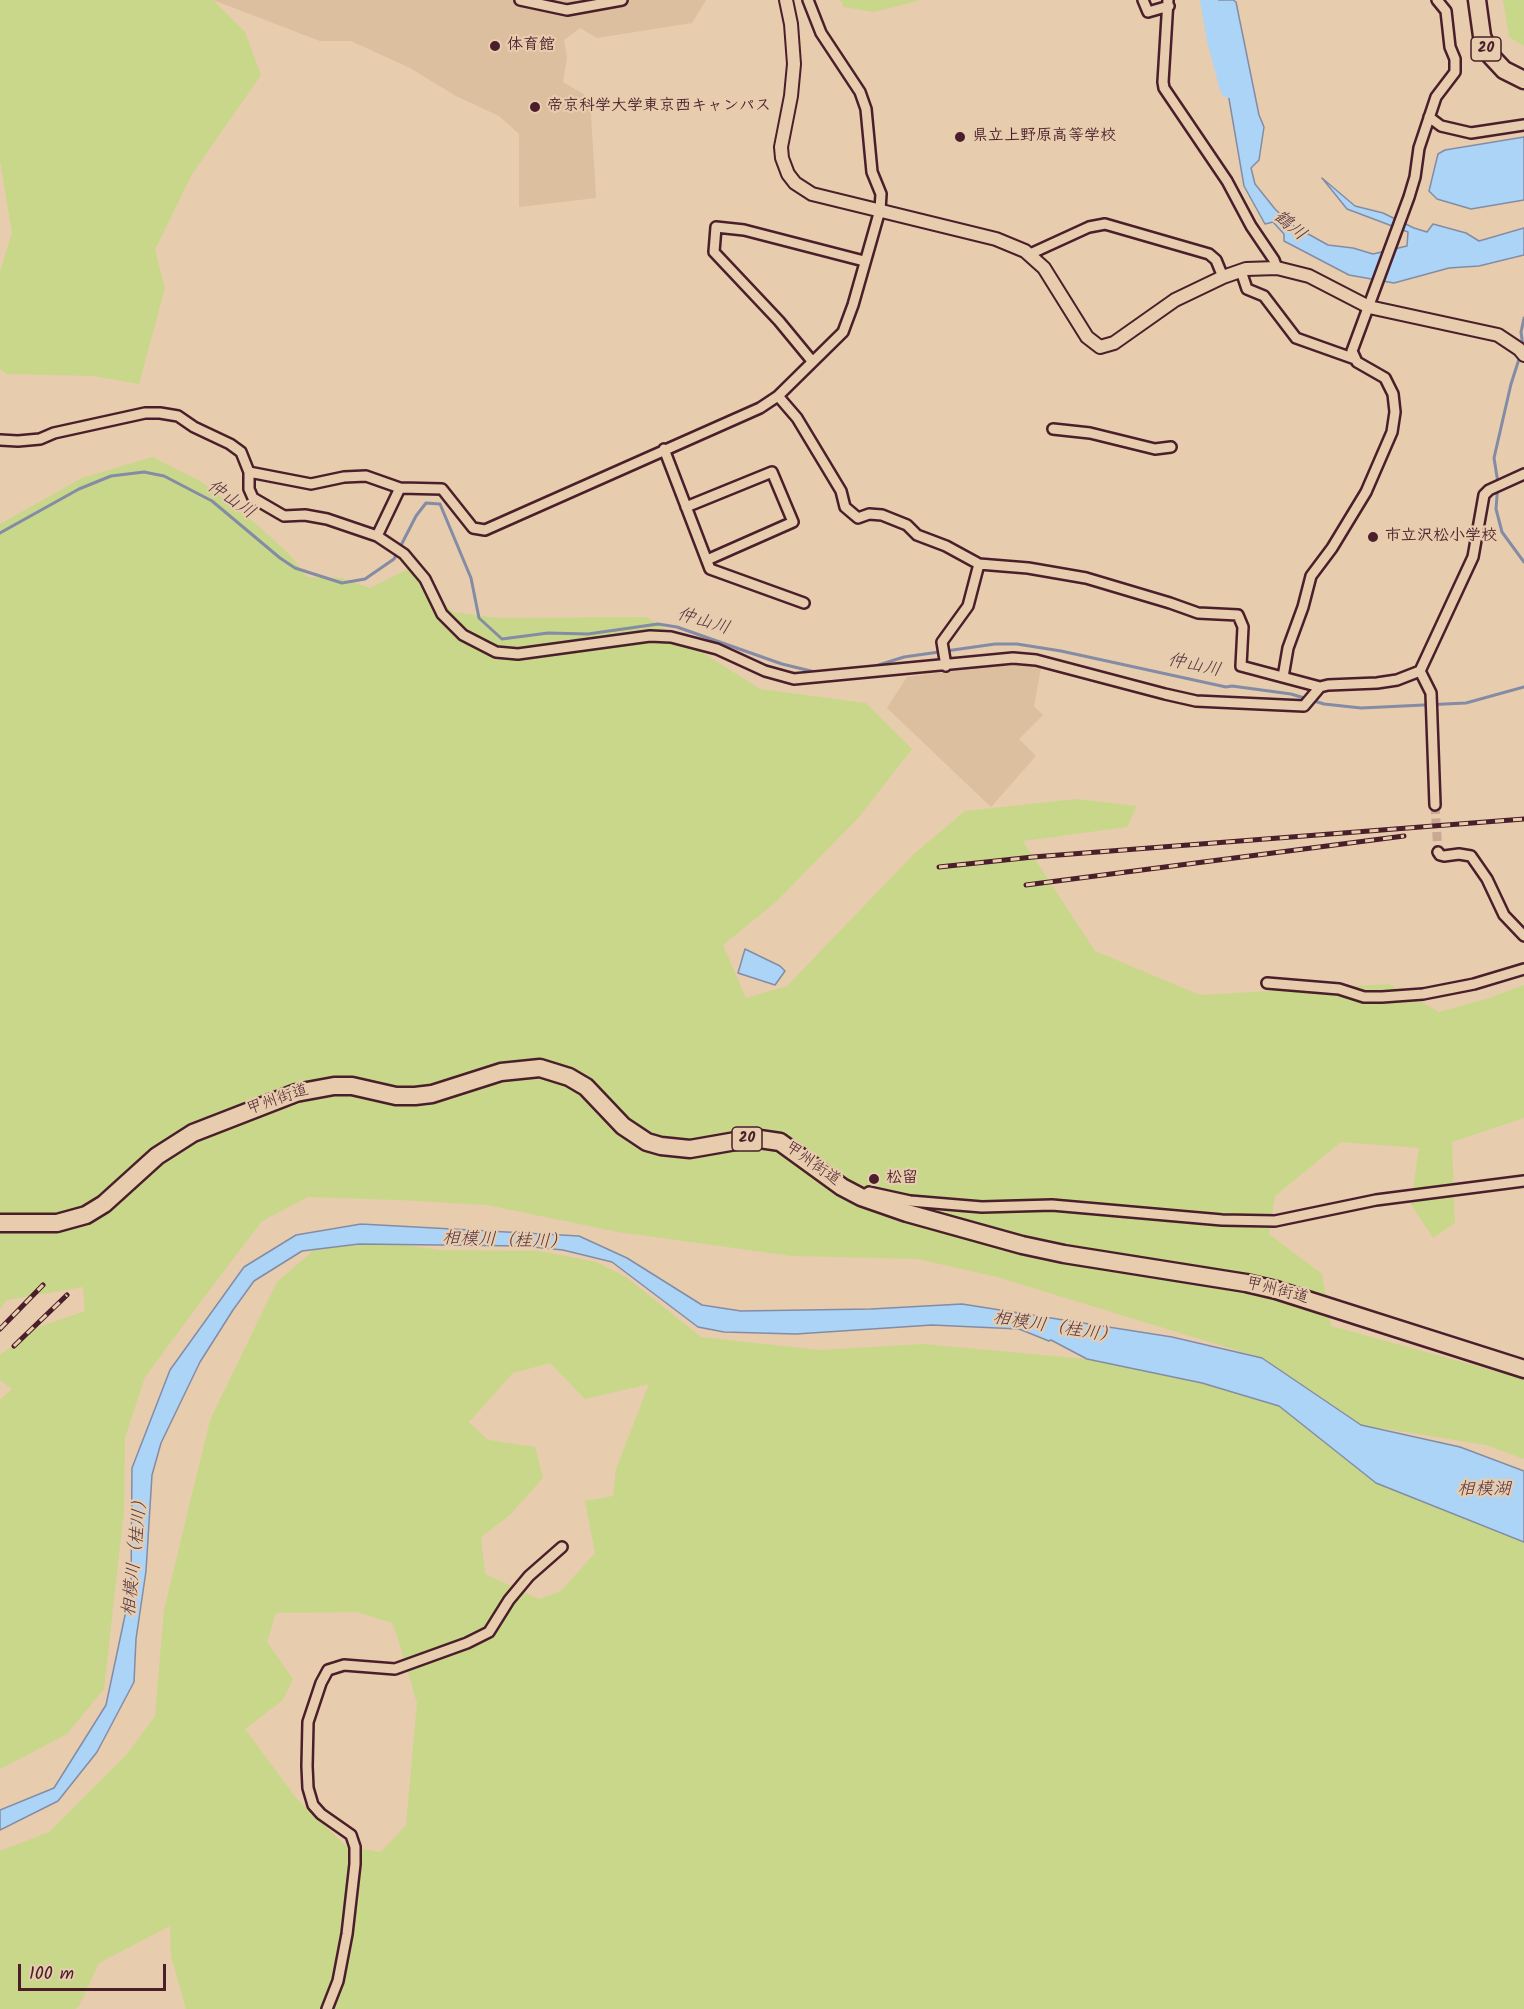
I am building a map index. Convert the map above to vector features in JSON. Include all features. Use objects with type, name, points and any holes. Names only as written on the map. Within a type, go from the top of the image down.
[{"type":"highway","name":"20","points":[[1477,0],[1482,36],[1490,55],[1504,70],[1524,80]]},
{"type":"highway","name":"甲州街道","points":[[0,1223],[57,1222],[86,1215],[104,1204],[157,1156],[193,1133],[296,1093],[318,1088],[352,1086],[396,1096],[415,1096],[432,1094],[501,1072],[540,1068],[569,1077],[586,1087],[623,1126],[647,1142],[675,1149],[690,1149],[753,1138],[780,1142],[842,1187],[861,1197],[907,1213],[1022,1245],[1064,1254],[1246,1283],[1276,1290],[1524,1369]]},
{"type":"street","points":[[520,0],[567,10],[622,0]]},
{"type":"street","points":[[786,0],[791,24],[794,64],[791,96],[781,147],[788,174],[795,183],[812,194],[996,239],[1030,254],[1044,268],[1087,337],[1100,347],[1114,343],[1175,300],[1224,277],[1254,268],[1277,268],[1309,276],[1369,307],[1487,331],[1506,339],[1524,355]]},
{"type":"street","points":[[249,472],[311,484],[344,477],[366,476],[400,488],[442,489],[473,528],[485,530],[760,408],[778,396],[843,332],[854,305],[864,261],[880,210],[881,194],[872,172],[866,109],[860,92],[821,33],[808,0]]},
{"type":"street","points":[[1143,0],[1148,12],[1169,3],[1164,88],[1227,181],[1277,268]]},
{"type":"street","points":[[1283,677],[1288,648],[1303,607],[1311,576],[1332,548],[1366,492],[1392,432],[1395,411],[1393,394],[1385,378],[1357,362],[1352,351],[1409,197],[1428,117],[1436,97],[1455,72],[1456,66],[1450,46],[1446,11],[1437,0]]},
{"type":"street","points":[[1428,117],[1441,126],[1471,133],[1524,125]]},
{"type":"street","points":[[1030,254],[1089,227],[1105,224],[1209,254],[1216,260],[1224,277]]},
{"type":"street","points":[[812,361],[779,321],[714,252],[716,227],[744,230],[864,261]]},
{"type":"street","points":[[1242,271],[1247,289],[1264,296],[1296,338],[1355,359]]},
{"type":"street","points":[[778,396],[797,418],[836,482],[841,491],[844,507],[858,518],[869,514],[882,515],[907,525],[917,535],[946,546],[979,564],[1028,568],[1086,578],[1170,603],[1198,614],[1238,615],[1243,627],[1241,666],[1320,687],[1377,684],[1397,680],[1420,671],[1473,557],[1484,495],[1489,490],[1524,474]]},
{"type":"street","points":[[0,440],[40,440],[54,433],[144,413],[178,416],[241,452],[249,472],[249,489],[253,498],[284,516],[305,515],[327,519],[377,536],[404,554],[425,579],[442,614],[463,635],[496,652],[518,654],[661,636],[693,641],[717,649],[765,671],[794,679],[946,666],[1000,658],[1036,660],[1164,694],[1196,700],[1304,706],[1320,687]]},
{"type":"street","points":[[1053,429],[1090,433],[1155,449],[1171,447]]},
{"type":"street","points":[[664,450],[710,569],[804,603]]},
{"type":"street","points":[[686,507],[772,472],[793,522],[707,560]]},
{"type":"street","points":[[377,536],[400,488]]},
{"type":"street","points":[[946,666],[942,642],[968,606],[979,564]]},
{"type":"street","points":[[1420,671],[1431,693],[1435,806]]},
{"type":"street","points":[[1438,852],[1443,856],[1459,854],[1471,856],[1487,879],[1504,915],[1524,936]]},
{"type":"street","points":[[1267,983],[1340,989],[1364,998],[1423,994],[1463,986],[1524,969]]},
{"type":"street","points":[[861,1197],[869,1192],[910,1202],[982,1207],[1052,1205],[1222,1220],[1275,1221],[1376,1200],[1524,1181]]},
{"type":"street","points":[[327,2009],[338,1980],[347,1934],[355,1847],[351,1835],[321,1814],[313,1805],[308,1788],[308,1722],[321,1683],[328,1670],[344,1665],[395,1669],[467,1643],[489,1632],[529,1576],[562,1547]]},
{"type":"shaded area","name":"帝京科学大学東京西キャンパス","points":[[213,0],[706,0],[692,23],[597,38],[580,28],[564,40],[567,58],[563,82],[590,98],[596,198],[519,207],[519,134],[499,116],[456,96],[410,68],[351,41],[320,41]]},
{"type":"shaded area","points":[[1026,665],[1041,668],[1034,706],[1043,715],[1019,739],[1036,756],[991,807],[887,708],[907,677],[989,666]]},
{"type":"green space","points":[[0,0],[213,0],[245,32],[261,75],[192,174],[155,250],[165,288],[139,384],[93,376],[7,374],[0,369],[0,271],[12,233],[0,161]]},
{"type":"green space","points":[[840,0],[920,0],[874,12],[844,7]]},
{"type":"green space","points":[[1503,0],[1524,0],[1524,46],[1509,37]]},
{"type":"green space","points":[[152,457],[202,482],[256,524],[289,554],[307,577],[341,578],[370,588],[408,569],[453,612],[497,618],[646,617],[760,689],[866,703],[912,749],[859,817],[776,902],[723,945],[746,998],[787,986],[914,854],[965,811],[1076,799],[1137,806],[1127,827],[1023,841],[1095,951],[1200,995],[1389,984],[1439,1012],[1524,985],[1524,1118],[1452,1142],[1455,1223],[1433,1238],[1411,1204],[1419,1148],[1341,1142],[1275,1196],[1269,1234],[1322,1274],[1331,1326],[1524,1379],[1524,1459],[1486,1445],[1361,1425],[1262,1358],[997,1277],[918,1259],[792,1256],[618,1232],[487,1205],[308,1197],[262,1221],[145,1377],[125,1438],[124,1510],[104,1689],[67,1734],[0,1769],[0,1400],[12,1389],[0,1380],[0,1355],[36,1328],[85,1311],[83,1287],[7,1300],[0,1309],[0,524],[82,478]]},
{"type":"green space","points":[[360,1239],[440,1250],[540,1251],[596,1262],[626,1277],[701,1337],[820,1350],[923,1344],[1087,1359],[1202,1383],[1279,1406],[1376,1483],[1524,1542],[1524,2009],[186,2009],[171,1956],[170,1926],[99,1963],[79,2006],[75,2009],[0,2009],[0,1851],[49,1832],[127,1754],[155,1716],[164,1610],[210,1420],[277,1282],[315,1249]],"holes":[[[550,1363],[585,1399],[649,1384],[616,1469],[613,1496],[585,1501],[595,1553],[561,1591],[539,1599],[485,1574],[481,1537],[510,1515],[543,1478],[535,1447],[488,1440],[469,1422],[513,1373]],[[357,1612],[392,1623],[417,1703],[406,1825],[381,1852],[346,1846],[296,1798],[245,1729],[283,1700],[293,1679],[267,1642],[276,1613]]]},
{"type":"water","points":[[1209,0],[1236,2],[1259,115],[1264,127],[1259,160],[1251,168],[1255,184],[1275,209],[1292,225],[1328,245],[1353,248],[1373,254],[1407,246],[1408,232],[1347,209],[1322,178],[1355,206],[1383,213],[1427,232],[1433,224],[1466,233],[1479,241],[1524,228],[1524,255],[1479,266],[1449,268],[1394,283],[1349,275],[1284,241],[1284,234],[1273,222],[1265,224],[1244,186],[1216,23]]},
{"type":"water","points":[[1524,137],[1524,200],[1471,209],[1437,199],[1429,191],[1438,154],[1445,150]]},
{"type":"water","points":[[745,949],[780,966],[785,971],[775,985],[738,973]]},
{"type":"water","points":[[361,1224],[579,1236],[627,1258],[702,1305],[741,1311],[871,1309],[962,1304],[1172,1337],[1262,1358],[1361,1425],[1460,1447],[1524,1471],[1524,1542],[1376,1483],[1279,1406],[1202,1383],[1087,1359],[1051,1340],[1019,1329],[932,1325],[796,1334],[724,1332],[698,1327],[612,1262],[563,1250],[523,1246],[359,1244],[302,1251],[254,1281],[200,1362],[161,1443],[152,1475],[146,1571],[136,1639],[134,1682],[97,1752],[58,1801],[0,1830],[0,1810],[54,1788],[106,1705],[131,1587],[132,1468],[170,1370],[244,1267],[296,1235]]},
{"type":"waterway","name":"鶴川","points":[[1209,0],[1216,40],[1229,89]]},
{"type":"waterway","name":"仲山川","points":[[1523,347],[1521,332],[1524,318]]},
{"type":"waterway","name":"仲山川","points":[[1520,356],[1511,384],[1494,458],[1498,483],[1496,509],[1502,532],[1524,562]]},
{"type":"waterway","name":"仲山川","points":[[0,533],[79,489],[111,476],[144,472],[164,476],[212,501],[295,568],[342,583],[365,579],[394,559],[416,516],[426,503],[440,504],[471,578],[479,618],[502,639],[548,633],[588,634],[658,624],[677,627],[782,664],[815,672],[830,672]]},
{"type":"waterway","name":"仲山川","points":[[869,668],[904,657],[995,644],[1017,644],[1061,651],[1226,687],[1291,694],[1324,704],[1361,708],[1466,703],[1524,687]]},
{"type":"tunnel","points":[[1435,805],[1438,852]]},
{"type":"railway","points":[[939,867],[1033,857],[1524,819]]},
{"type":"railway","points":[[1026,885],[1404,836]]},
{"type":"railway","points":[[0,1329],[43,1285]]},
{"type":"railway","points":[[14,1346],[67,1295]]},
{"type":"place","name":"体育館","points":[[495,46]]},
{"type":"place","name":"帝京科学大学東京西キャンパス","points":[[535,107]]},
{"type":"place","name":"県立上野原高等学校","points":[[960,137]]},
{"type":"place","name":"市立沢松小学校","points":[[1373,537]]},
{"type":"place","name":"松留","points":[[874,1179]]},
{"type":"water label","name":"相模川（桂川）","points":[[505,1242]]},
{"type":"water label","name":"相模川（桂川）","points":[[1055,1329]]},
{"type":"water label","name":"相模湖","points":[[1484,1491]]},
{"type":"water label","name":"相模川（桂川）","points":[[137,1554]]}]
